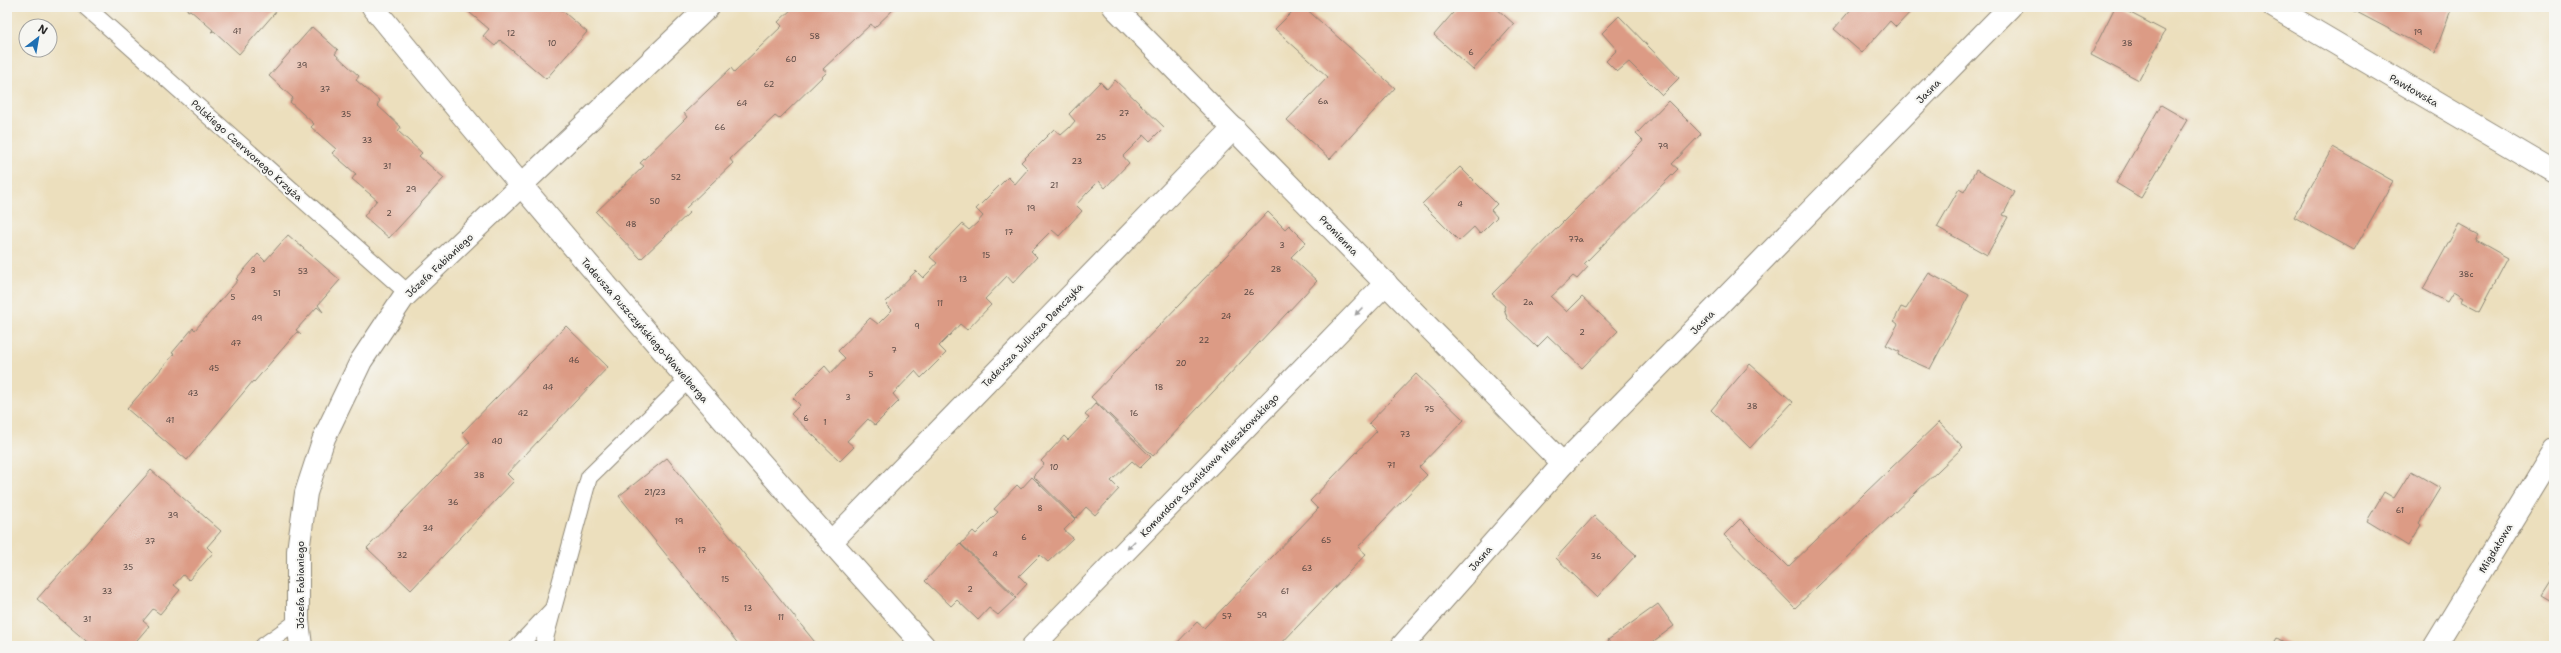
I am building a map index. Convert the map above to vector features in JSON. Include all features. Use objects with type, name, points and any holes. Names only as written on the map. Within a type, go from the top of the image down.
[{"type":"street","name":"Tadeusza Puszczyńskiego-Wawelberga","points":[[373,7],[521,188],[830,542],[924,646]]},
{"type":"street","name":"Józefa Fabianiego","points":[[301,646],[298,621],[298,550],[306,493],[322,445],[362,360],[409,294],[708,7]]},
{"type":"street","name":"Promienna","points":[[1114,7],[1563,464]]},
{"type":"street","name":"Jasna","points":[[1402,646],[1563,464],[2010,7]]},
{"type":"street","name":"Pawłowska","points":[[2274,7],[2554,172]]},
{"type":"street","name":"Tadeusza Juliusza Demczyka","points":[[830,542],[1234,128]]},
{"type":"street","name":"Komandora Stanisława Mieszkowskiego","points":[[1033,646],[1386,283]]},
{"type":"street","name":"Migdałowa","points":[[2436,646],[2554,451]]},
{"type":"lane","name":"Polskiego Czerwonego Krzyża","points":[[86,7],[409,294]]},
{"type":"lane","points":[[543,646],[589,477],[688,379]]},
{"type":"lane","points":[[518,646],[554,607]]},
{"type":"lane","points":[[263,646],[298,621]]},
{"type":"building","points":[[186,7],[280,7],[239,54],[214,31],[211,32],[213,30],[190,10],[188,11]]},
{"type":"building","points":[[463,7],[558,7],[587,32],[546,79],[500,40],[495,46],[483,36],[489,29]]},
{"type":"building","points":[[794,7],[896,7],[874,28],[871,24],[823,69],[827,72],[779,119],[775,116],[730,159],[733,163],[686,208],[690,212],[641,259],[596,212],[644,166],[640,163],[687,117],[684,113],[731,68],[734,72],[782,26],[778,22]]},
{"type":"building","points":[[1297,7],[1304,7],[1395,88],[1330,159],[1287,120],[1328,77],[1275,29]]},
{"type":"building","points":[[1458,7],[1495,7],[1514,24],[1473,70],[1434,35]]},
{"type":"building","points":[[1853,7],[1915,7],[1896,27],[1890,21],[1862,53],[1834,29]]},
{"type":"building","points":[[2115,7],[2119,7],[2165,31],[2139,80],[2091,55]]},
{"type":"building","points":[[2347,7],[2452,7],[2435,53]]},
{"type":"building","points":[[1619,16],[1679,78],[1662,95],[1629,62],[1617,72],[1606,61],[1617,50],[1602,33]]},
{"type":"building","points":[[312,27],[338,50],[335,54],[359,76],[356,80],[380,101],[377,105],[401,127],[398,131],[422,153],[419,156],[444,178],[389,238],[364,216],[377,200],[352,179],[356,174],[332,153],[336,149],[311,127],[314,124],[290,102],[293,98],[269,76]]},
{"type":"building","points":[[1115,80],[1164,127],[1150,141],[1144,135],[1123,156],[1129,163],[1105,188],[1099,181],[1087,193],[1076,205],[1082,211],[1059,236],[1052,230],[1031,251],[1037,257],[1013,283],[1007,276],[985,299],[991,305],[967,330],[960,324],[939,346],[946,353],[921,378],[915,371],[893,394],[899,401],[875,425],[868,419],[847,441],[854,447],[840,461],[791,414],[800,405],[793,398],[825,366],[831,373],[845,358],[838,351],[870,318],[878,324],[892,310],[885,303],[916,271],[923,278],[930,271],[937,263],[930,257],[962,224],[969,230],[977,223],[983,216],[976,209],[1008,177],[1015,184],[1028,169],[1021,162],[1054,129],[1061,135],[1069,128],[1075,121],[1069,114],[1100,82],[1107,89]]},
{"type":"building","points":[[1668,101],[1701,134],[1672,164],[1678,169],[1584,264],[1588,267],[1577,279],[1573,276],[1551,297],[1567,312],[1582,297],[1618,331],[1582,368],[1548,336],[1537,347],[1507,318],[1504,308],[1505,306],[1492,294],[1643,141],[1636,134]]},
{"type":"building","points":[[2161,105],[2187,120],[2141,198],[2116,183]]},
{"type":"building","points":[[2333,147],[2393,181],[2354,250],[2294,217]]},
{"type":"building","points":[[1460,167],[1497,204],[1491,210],[1497,217],[1480,234],[1474,227],[1459,241],[1422,204]]},
{"type":"building","points":[[1976,170],[2015,192],[2003,215],[2008,217],[1987,255],[1937,227],[1959,189],[1964,192]]},
{"type":"building","points":[[1268,212],[1285,229],[1289,225],[1306,242],[1291,257],[1317,281],[1153,456],[1091,397]]},
{"type":"building","points":[[2459,224],[2479,235],[2476,240],[2508,258],[2480,311],[2461,301],[2463,298],[2453,292],[2447,302],[2423,289]]},
{"type":"building","points":[[288,235],[340,280],[318,305],[323,312],[317,307],[296,330],[301,334],[297,332],[254,382],[253,381],[187,460],[127,409],[174,354],[172,353],[193,328],[195,330],[258,254],[265,261]]},
{"type":"building","points":[[1929,273],[1969,295],[1930,369],[1898,355],[1900,352],[1886,345],[1898,324],[1894,321],[1901,307],[1906,309]]},
{"type":"building","points":[[566,326],[608,367],[507,474],[514,481],[411,590],[367,548],[470,442],[462,433]]},
{"type":"building","points":[[1750,364],[1793,402],[1750,448],[1711,410]]},
{"type":"building","points":[[1416,374],[1464,420],[1419,467],[1427,475],[1358,547],[1366,554],[1279,646],[1174,646],[1197,622],[1204,628],[1318,509],[1310,501],[1377,431],[1369,423]]},
{"type":"building","points":[[1096,403],[1151,457],[1140,468],[1132,461],[1111,481],[1119,489],[1095,515],[1086,507],[1076,518],[1033,476],[1044,464],[1041,461],[1064,436],[1068,440],[1089,418],[1085,415]]},
{"type":"building","points":[[1939,422],[1963,447],[1795,608],[1724,535],[1740,519],[1788,567]]},
{"type":"building","points":[[667,458],[818,646],[740,646],[619,496]]},
{"type":"building","points":[[151,470],[221,531],[207,547],[213,553],[189,580],[183,575],[174,585],[180,590],[160,614],[153,609],[143,621],[149,626],[132,646],[92,646],[37,599]]},
{"type":"building","points":[[2411,471],[2440,488],[2419,523],[2421,525],[2408,546],[2367,521],[2384,492],[2394,498]]},
{"type":"building","points":[[1032,477],[1075,519],[1064,530],[1073,538],[1048,562],[1040,555],[1019,576],[1027,584],[1016,596],[961,544],[973,531],[976,534],[998,512],[994,509],[1017,485],[1021,489]]},
{"type":"building","points":[[1594,516],[1636,555],[1597,597],[1556,558]]},
{"type":"building","points":[[960,544],[1016,598],[998,615],[989,608],[978,620],[957,600],[951,606],[925,581]]},
{"type":"building","points":[[2554,558],[2554,574],[2553,574],[2551,564]]},
{"type":"building","points":[[2554,577],[2554,603],[2542,596]]},
{"type":"building","points":[[1658,604],[1674,626],[1647,646],[1612,646],[1608,640]]},
{"type":"building","points":[[2277,638],[2291,646],[2272,646]]}]
